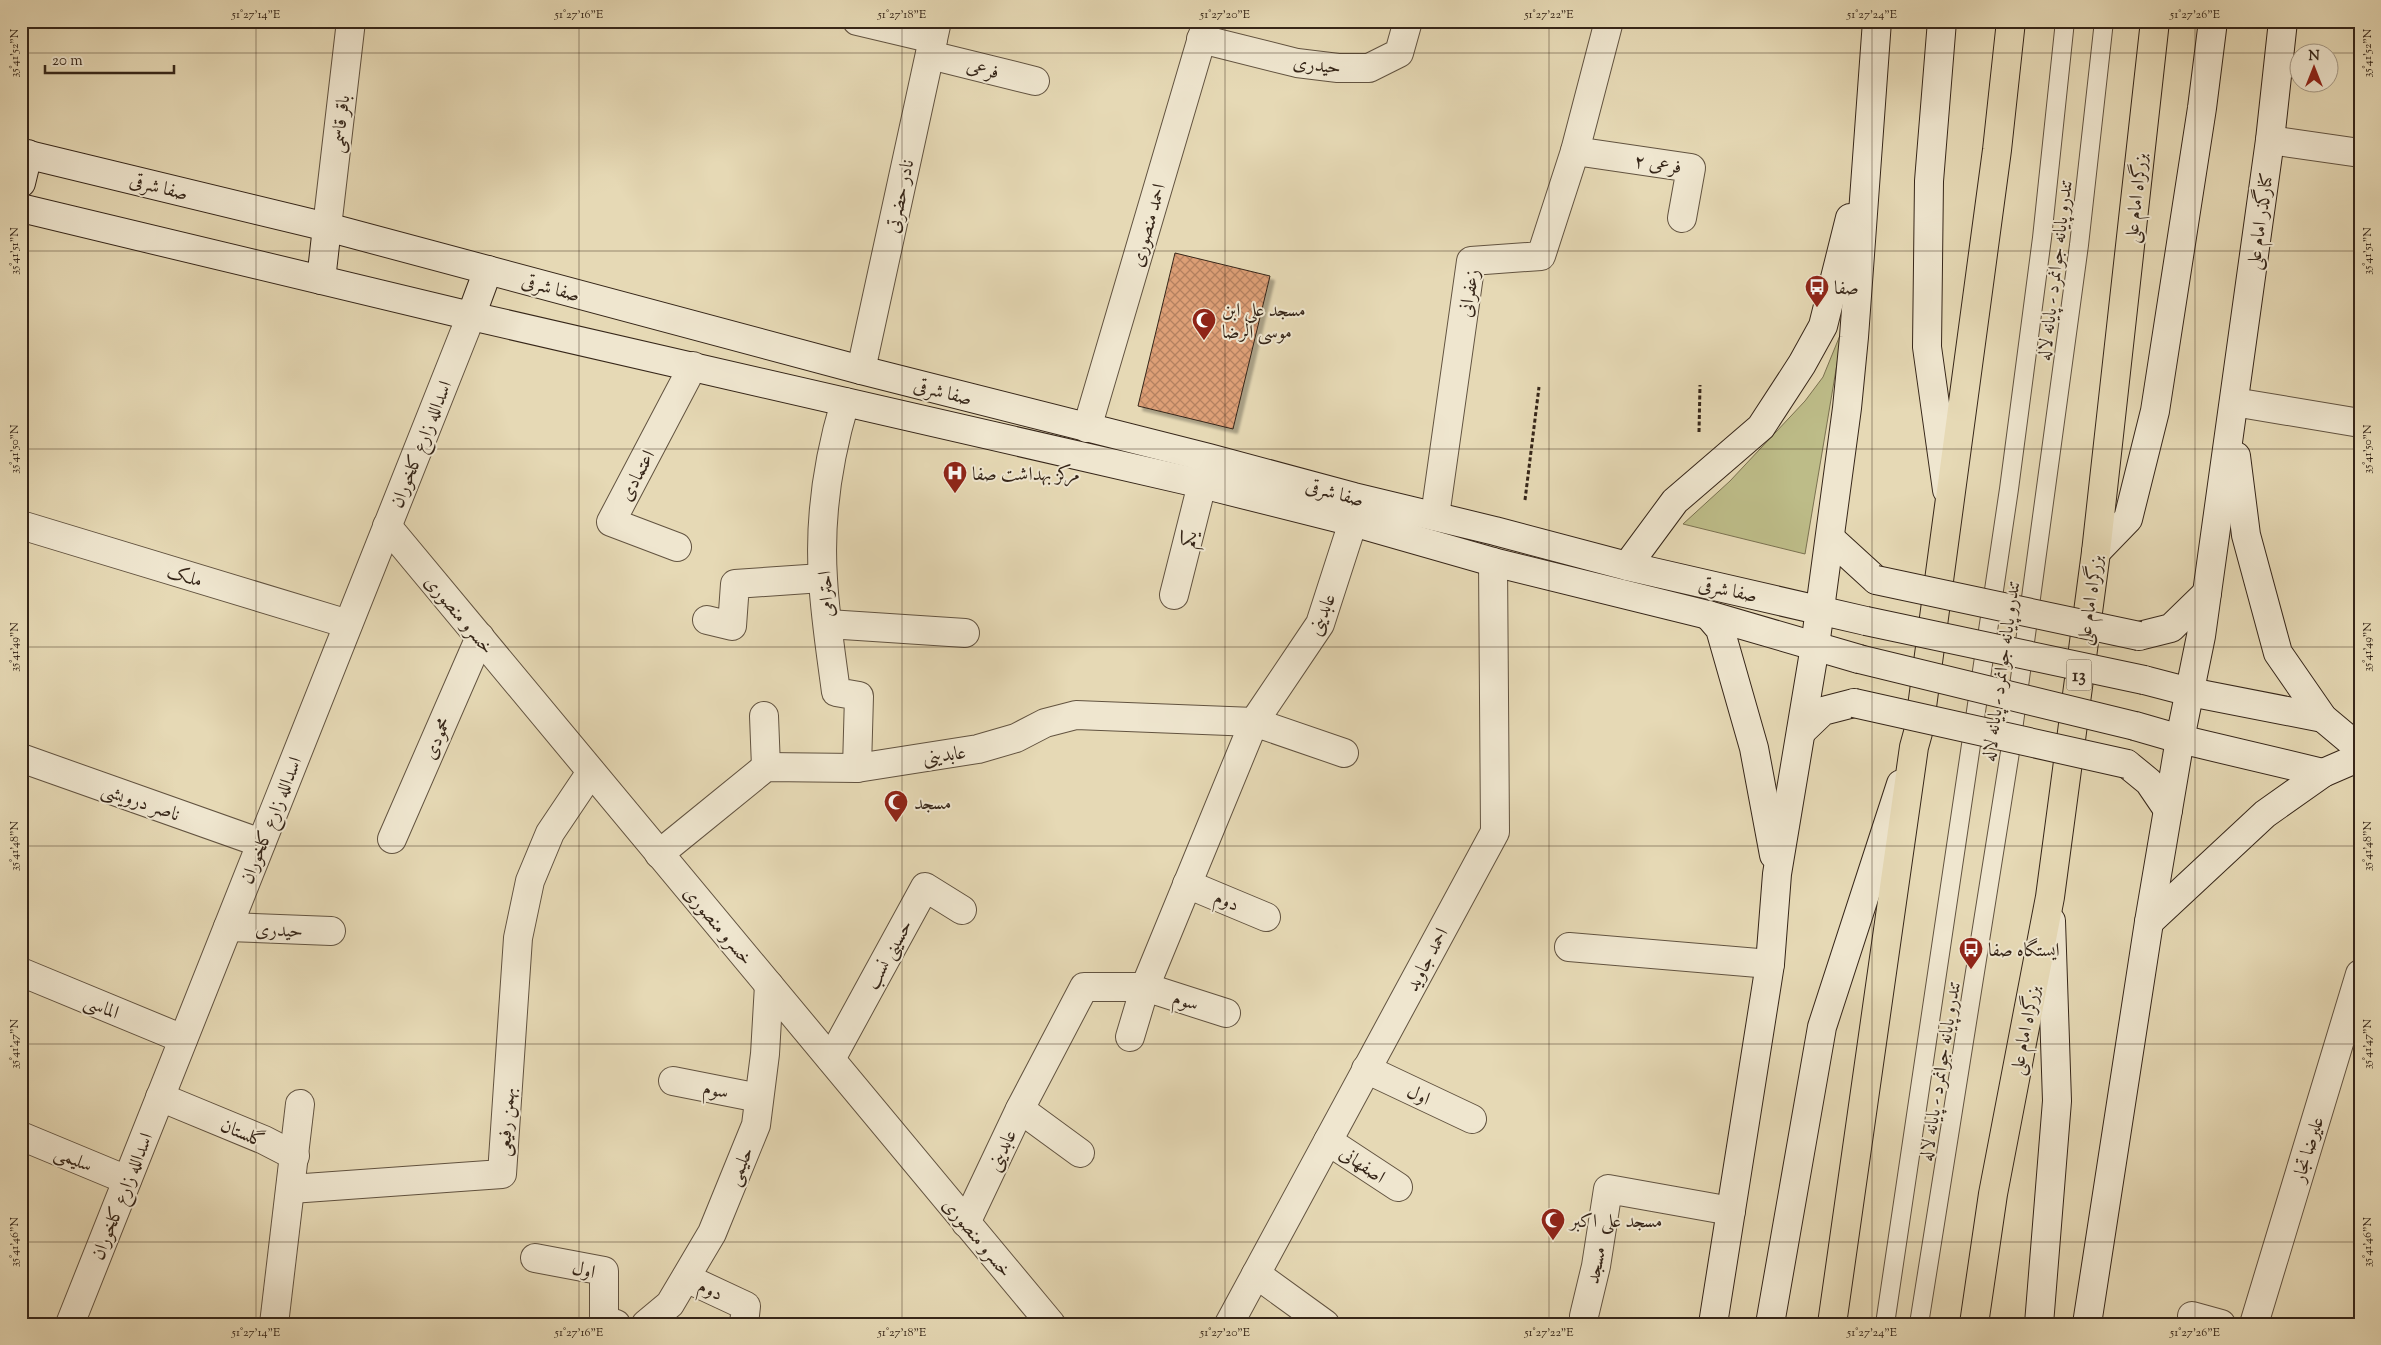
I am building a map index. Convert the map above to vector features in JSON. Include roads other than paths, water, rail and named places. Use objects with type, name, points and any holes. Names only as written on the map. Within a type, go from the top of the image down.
[{"type":"highway","points":[[1832,1324],[1914,747],[1919,729],[1996,160],[2011,21]]},
{"type":"highway","name":"بزرگراه امام علی","points":[[1974,1324],[1993,1194],[2050,897],[2096,552],[2155,21]]},
{"type":"street","name":"باقر قاسمی","points":[[321,280],[351,21]]},
{"type":"street","name":"فرعی","points":[[857,21],[933,38],[1036,81]]},
{"type":"street","name":"حیدری","points":[[1204,30],[1297,63],[1338,68],[1369,68],[1399,53],[1408,21]]},
{"type":"street","name":"زعفرانی","points":[[1435,516],[1471,261],[1541,256],[1575,150],[1609,21]]},
{"type":"street","points":[[1713,1324],[1770,964],[1777,874],[1815,646],[1818,608],[1830,538],[1854,337],[1878,21]]},
{"type":"street","points":[[1942,21],[1929,181],[1927,347],[1949,502]]},
{"type":"street","points":[[2096,552],[2128,519],[2154,411],[2202,108],[2213,21]]},
{"type":"street","name":"کنارگذر امام علی","points":[[2087,1324],[2149,922],[2180,739],[2208,593],[2270,140],[2283,21]]},
{"type":"street","name":"احمد منصوری","points":[[1081,457],[1087,428],[1204,30]]},
{"type":"street","name":"نادر حضرتی","points":[[861,370],[933,38]]},
{"type":"street","points":[[2270,140],[2360,153]]},
{"type":"street","points":[[1627,566],[1675,501],[1761,427],[1802,364],[1823,326],[1867,148]]},
{"type":"street","name":"فرعی ۲","points":[[1575,150],[1691,168],[1682,218]]},
{"type":"street","name":"صفا شرقی","points":[[24,153],[327,227],[861,370],[1087,428],[1353,522],[1493,562],[1708,615],[1859,659],[2323,773]]},
{"type":"street","points":[[21,183],[24,153]]},
{"type":"street","name":"صفا شرقی","points":[[21,208],[471,316],[1081,457],[1205,471],[1435,516],[1627,566],[1818,608],[1866,621],[2144,680],[2190,692],[2323,718]]},
{"type":"street","name":"اسدالله زارع کلخوران","points":[[70,1324],[488,270]]},
{"type":"street","points":[[693,366],[711,330]]},
{"type":"street","name":"اعتمادی","points":[[677,547],[611,522],[693,366]]},
{"type":"street","name":"احترامی","points":[[845,402],[834,439],[826,479],[822,578],[836,692],[858,696],[857,768]]},
{"type":"street","points":[[2360,423],[2232,411],[2246,535],[2278,653],[2323,718],[2360,749]]},
{"type":"street","name":"یکم","points":[[1174,595],[1205,471]]},
{"type":"street","points":[[1429,544],[1435,516]]},
{"type":"street","name":"عابدینی","points":[[966,1223],[1020,1109],[1084,987],[1145,987],[1254,722],[1320,624],[1353,522]]},
{"type":"street","name":"ملک","points":[[21,526],[348,624]]},
{"type":"street","name":"خسرو منصوری","points":[[387,526],[1051,1324]]},
{"type":"street","name":"احمد جاوید","points":[[1229,1324],[1495,832],[1493,562],[1507,534]]},
{"type":"street","points":[[1830,538],[1876,580],[2139,636],[2171,628],[2208,593]]},
{"type":"street","points":[[707,620],[732,626],[735,584],[822,578]]},
{"type":"street","points":[[1708,615],[1720,629],[1754,748],[1777,874]]},
{"type":"street","points":[[828,624],[965,634]]},
{"type":"street","name":"محمودی","points":[[392,839],[480,637]]},
{"type":"street","points":[[1801,732],[1823,710],[1854,703],[2127,764],[2149,782],[2168,810]]},
{"type":"street","name":"عابدینی","points":[[766,767],[857,768],[978,749],[1016,738],[1045,723],[1076,715],[1242,720],[1254,722]]},
{"type":"street","points":[[659,854],[766,767],[764,716]]},
{"type":"street","points":[[1254,722],[1344,753]]},
{"type":"street","points":[[1770,1324],[1822,1027],[1914,747]]},
{"type":"street","points":[[2149,922],[2265,814],[2323,773],[2360,757]]},
{"type":"street","name":"ناصر درویشی","points":[[21,758],[261,843]]},
{"type":"street","name":"بهمن رفیعی","points":[[291,1188],[502,1174],[518,938],[530,881],[550,832],[592,772]]},
{"type":"street","name":"دوم","points":[[1187,884],[1266,917]]},
{"type":"street","name":"حسینی نسب","points":[[831,1059],[925,887],[962,910]]},
{"type":"street","points":[[2039,1324],[2057,1102],[2050,897]]},
{"type":"street","name":"حیدری","points":[[228,927],[331,931]]},
{"type":"street","points":[[1569,947],[1770,964]]},
{"type":"street","name":"الماسی","points":[[21,972],[184,1039]]},
{"type":"street","name":"علیرضا تجار","points":[[2254,1324],[2360,974]]},
{"type":"street","name":"حلیمی","points":[[646,1324],[670,1304],[712,1233],[756,1125],[765,1054],[769,985]]},
{"type":"street","points":[[1130,1037],[1145,987]]},
{"type":"street","name":"سوم","points":[[1145,987],[1226,1013]]},
{"type":"street","name":"اول","points":[[1366,1069],[1472,1119]]},
{"type":"street","name":"سوم","points":[[674,1081],[759,1098]]},
{"type":"street","name":"گلستان","points":[[160,1097],[264,1140],[295,1156]]},
{"type":"street","points":[[274,1324],[300,1104]]},
{"type":"street","points":[[1020,1109],[1080,1153]]},
{"type":"street","name":"سلیمی","points":[[21,1136],[127,1180]]},
{"type":"street","name":"اصفهانی","points":[[1328,1141],[1398,1187]]},
{"type":"street","name":"مسجد","points":[[1584,1316],[1596,1266],[1608,1188],[1732,1211]]},
{"type":"street","name":"اول","points":[[535,1258],[604,1271],[604,1320],[616,1324]]},
{"type":"street","points":[[1256,1274],[1325,1324]]},
{"type":"street","name":"دوم","points":[[686,1278],[746,1306],[744,1324]]},
{"type":"street","points":[[2192,1316],[2221,1324]]},
{"type":"lane","points":[[1886,1324],[2010,480],[2042,238],[2065,21]]},
{"type":"lane","name":"تندرو پایانه جوانمرد - پایانه لاله","points":[[1919,1324],[2013,733],[2076,264],[2104,21]]},
{"type":"place","name":"صفا","points":[[1817,308]]},
{"type":"place","name":"مسجد علی ابن موسی الرضا","points":[[1204,341]]},
{"type":"place","name":"مرکز بهداشت صفا","points":[[955,494]]},
{"type":"place","name":"مسجد","points":[[896,823]]},
{"type":"place","name":"ایستگاه صفا","points":[[1971,970]]},
{"type":"place","name":"مسجد علی اکبر","points":[[1553,1241]]}]
